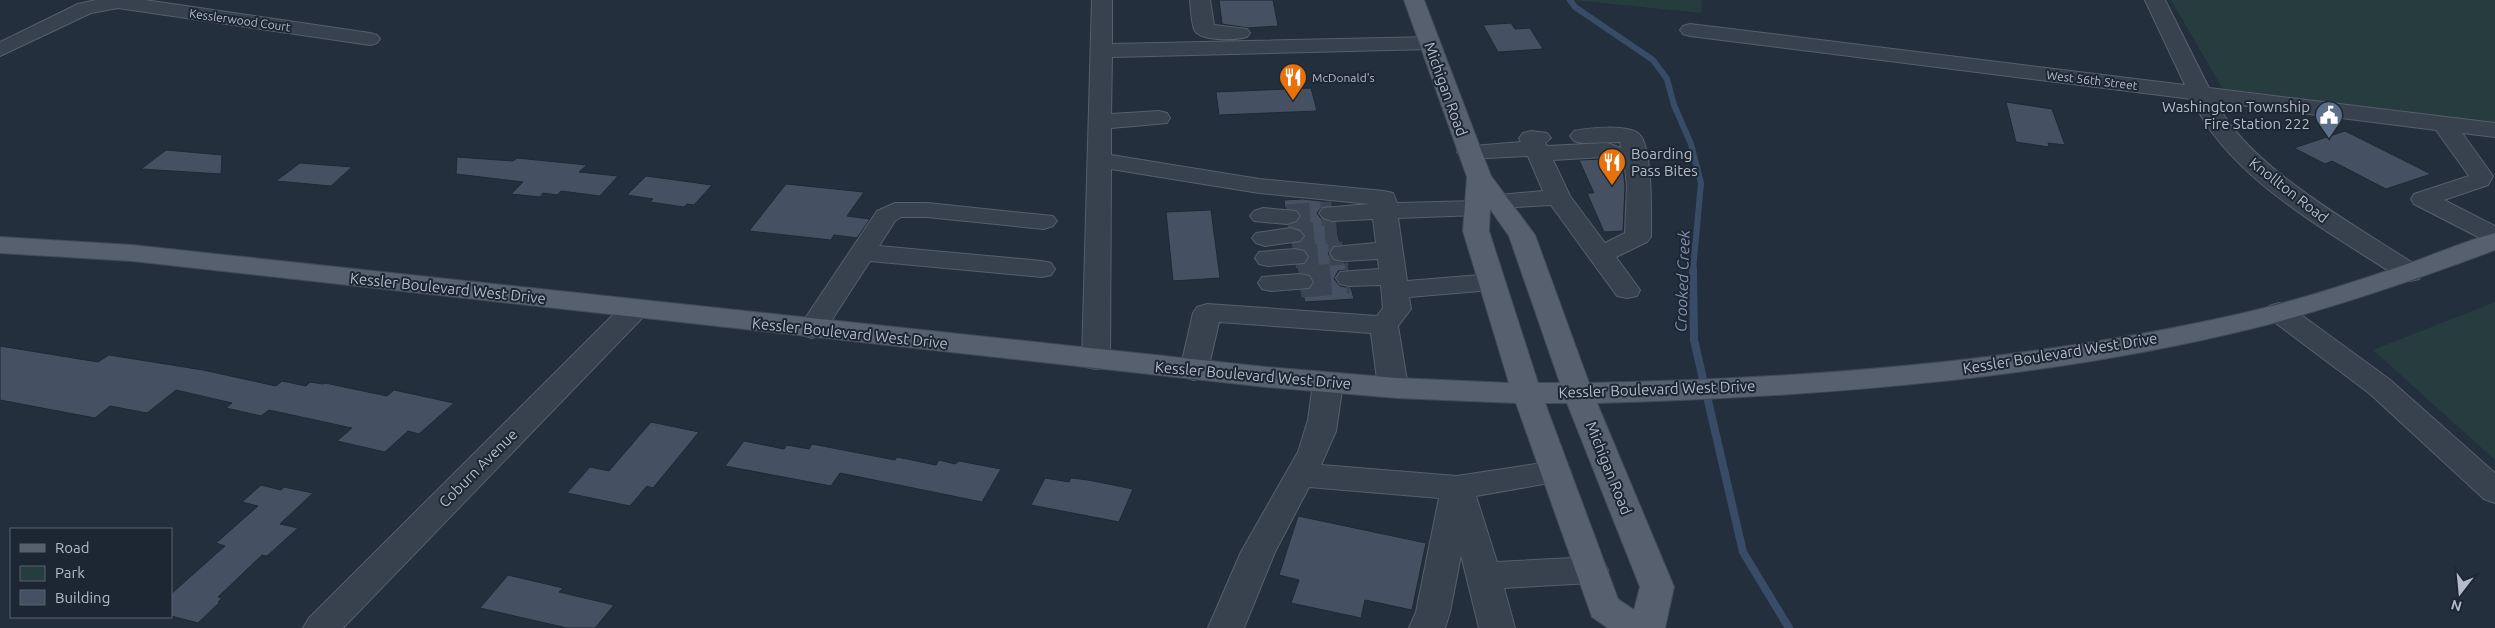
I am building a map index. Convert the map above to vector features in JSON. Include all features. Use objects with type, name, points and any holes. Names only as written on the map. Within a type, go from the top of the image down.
[{"type":"main road","name":"Michigan Road","points":[[1414,0],[1479,177],[1487,205],[1522,235],[1578,393],[1657,586],[1647,628]]},
{"type":"main road","name":"Michigan Road","points":[[1487,205],[1476,231],[1527,394],[1604,607],[1634,628]]},
{"type":"main road","name":"Kessler Boulevard West Drive","points":[[0,245],[132,253],[1194,370],[1328,383],[1527,394],[1767,385],[1935,372],[2073,353],[2189,333],[2279,312],[2410,273],[2495,241]]},
{"type":"street","points":[[220,17],[252,0]]},
{"type":"street","points":[[1096,360],[1102,0]]},
{"type":"street","points":[[1200,0],[1203,27],[1208,31]]},
{"type":"street","name":"Knollton Road","points":[[2154,0],[2201,94],[2223,130],[2270,178],[2334,224],[2410,273]]},
{"type":"street","name":"Kesslerwood Court","points":[[0,50],[85,8],[107,2],[118,2],[370,39]]},
{"type":"street","points":[[1171,33],[1208,31],[1225,34],[1317,30]]},
{"type":"street","name":"West 56th Street","points":[[1690,30],[2495,130]]},
{"type":"street","points":[[1101,51],[1430,43]]},
{"type":"street","points":[[1333,44],[1338,65]]},
{"type":"street","points":[[1100,122],[1159,118]]},
{"type":"street","points":[[2444,124],[2480,170],[2481,176],[2471,183],[2423,199],[2495,236]]},
{"type":"street","points":[[1469,152],[1607,150],[1636,164],[1639,186],[1638,237],[1601,255]]},
{"type":"street","points":[[1537,151],[1558,197],[1627,290]]},
{"type":"street","points":[[1099,160],[1259,186],[1384,198],[1396,308],[1384,325],[1392,387]]},
{"type":"street","points":[[1387,230],[1337,233],[1387,230],[1487,205],[1558,197]]},
{"type":"street","points":[[812,329],[886,216],[895,210],[926,210],[1044,221]]},
{"type":"street","points":[[861,252],[1042,269]]},
{"type":"street","points":[[1348,278],[1393,283],[1492,282]]},
{"type":"street","name":"Coburn Avenue","points":[[321,628],[635,308]]},
{"type":"street","points":[[2279,312],[2379,386],[2495,491]]},
{"type":"street","points":[[1194,370],[1207,313],[1384,325]]},
{"type":"street","points":[[1226,628],[1258,552],[1314,452],[1322,432],[1328,383]]},
{"type":"street","points":[[1300,475],[1457,488],[1556,472]]},
{"type":"street","points":[[1427,628],[1433,612],[1457,488]]},
{"type":"street","points":[[1457,488],[1484,576],[1497,628]]},
{"type":"street","points":[[1484,576],[1591,570]]},
{"type":"green space","points":[[1572,0],[1702,0],[1701,13]]},
{"type":"green space","points":[[2171,0],[2495,0],[2495,124],[2223,89]]},
{"type":"green space","points":[[2495,302],[2495,460],[2373,350]]},
{"type":"building","points":[[1219,0],[1273,0],[1278,26],[1248,28],[1222,24]]},
{"type":"building","points":[[1511,23],[1515,29],[1530,28],[1543,49],[1498,52],[1483,25]]},
{"type":"building","points":[[1311,88],[1317,111],[1219,115],[1216,92]]},
{"type":"building","points":[[2006,102],[2052,109],[2065,145],[2048,143],[2049,147],[2016,142]]},
{"type":"building","points":[[2345,131],[2431,174],[2386,189],[2332,161],[2325,164],[2294,148]]},
{"type":"building","points":[[166,150],[222,155],[221,174],[141,169]]},
{"type":"building","points":[[457,157],[513,161],[517,158],[587,165],[579,172],[618,176],[600,196],[561,191],[557,195],[543,193],[540,197],[511,194],[523,182],[456,174]]},
{"type":"building","points":[[1603,159],[1623,169],[1625,186],[1623,231],[1604,232],[1587,193],[1594,193],[1579,160]]},
{"type":"building","points":[[300,163],[352,167],[331,186],[276,181]]},
{"type":"building","points":[[646,176],[712,185],[694,205],[687,204],[684,207],[650,202],[653,199],[627,195]]},
{"type":"building","points":[[786,184],[864,192],[847,216],[870,219],[857,238],[834,235],[831,240],[749,231]]},
{"type":"building","points":[[1303,199],[1329,202],[1330,205],[1322,207],[1317,213],[1322,220],[1335,223],[1340,245],[1332,246],[1328,254],[1334,261],[1345,263],[1346,270],[1338,271],[1334,279],[1340,286],[1351,288],[1354,299],[1305,302],[1302,290],[1311,289],[1315,281],[1309,274],[1298,272],[1297,265],[1306,264],[1310,256],[1306,250],[1293,247],[1292,244],[1301,242],[1306,236],[1301,229],[1289,225],[1297,222],[1302,216],[1296,209],[1285,208],[1284,200]]},
{"type":"building","points":[[1211,210],[1220,278],[1173,281],[1166,212]]},
{"type":"building","points":[[0,346],[98,362],[109,355],[203,370],[276,386],[282,381],[306,386],[310,382],[325,383],[387,396],[394,390],[454,403],[419,434],[408,431],[385,452],[337,441],[352,428],[269,410],[261,416],[226,408],[232,403],[176,390],[147,413],[110,406],[95,418],[0,400]]},
{"type":"building","points":[[651,422],[699,432],[653,488],[647,486],[630,506],[567,493],[590,467],[609,471]]},
{"type":"building","points":[[744,441],[784,449],[787,445],[809,449],[812,444],[895,460],[897,457],[936,465],[939,460],[955,464],[959,461],[1001,469],[982,502],[840,473],[831,486],[725,466]]},
{"type":"building","points":[[1045,478],[1069,482],[1071,478],[1088,480],[1133,489],[1119,522],[1031,505]]},
{"type":"building","points":[[261,485],[281,490],[284,487],[313,493],[280,524],[298,528],[267,556],[262,555],[218,597],[222,598],[218,602],[220,602],[198,623],[172,616],[172,593],[225,546],[216,543],[258,506],[242,502]]},
{"type":"building","points":[[1298,516],[1426,543],[1412,610],[1365,600],[1361,618],[1291,603],[1299,580],[1279,575]]},
{"type":"building","points":[[508,575],[563,588],[559,592],[614,605],[595,628],[567,628],[480,608]]},
{"type":"waterway","name":"Crooked Creek","points":[[1570,0],[1575,7],[1653,60],[1667,79],[1674,105],[1691,144],[1701,183],[1693,270]]},
{"type":"waterway","name":"Crooked Creek","points":[[1693,270],[1694,340],[1743,552],[1789,628]]},
{"type":"tunnel","points":[[1287,216],[1332,213]]},
{"type":"tunnel","points":[[1291,236],[1337,232]]},
{"type":"tunnel","points":[[1295,257],[1343,253]]},
{"type":"tunnel","points":[[1300,282],[1349,278]]},
{"type":"place","name":"McDonald's","points":[[1293,101]]},
{"type":"place","name":"Washington Township Fire Station 222","points":[[2329,139]]},
{"type":"place","name":"Boarding Pass Bites","points":[[1612,186]]}]
